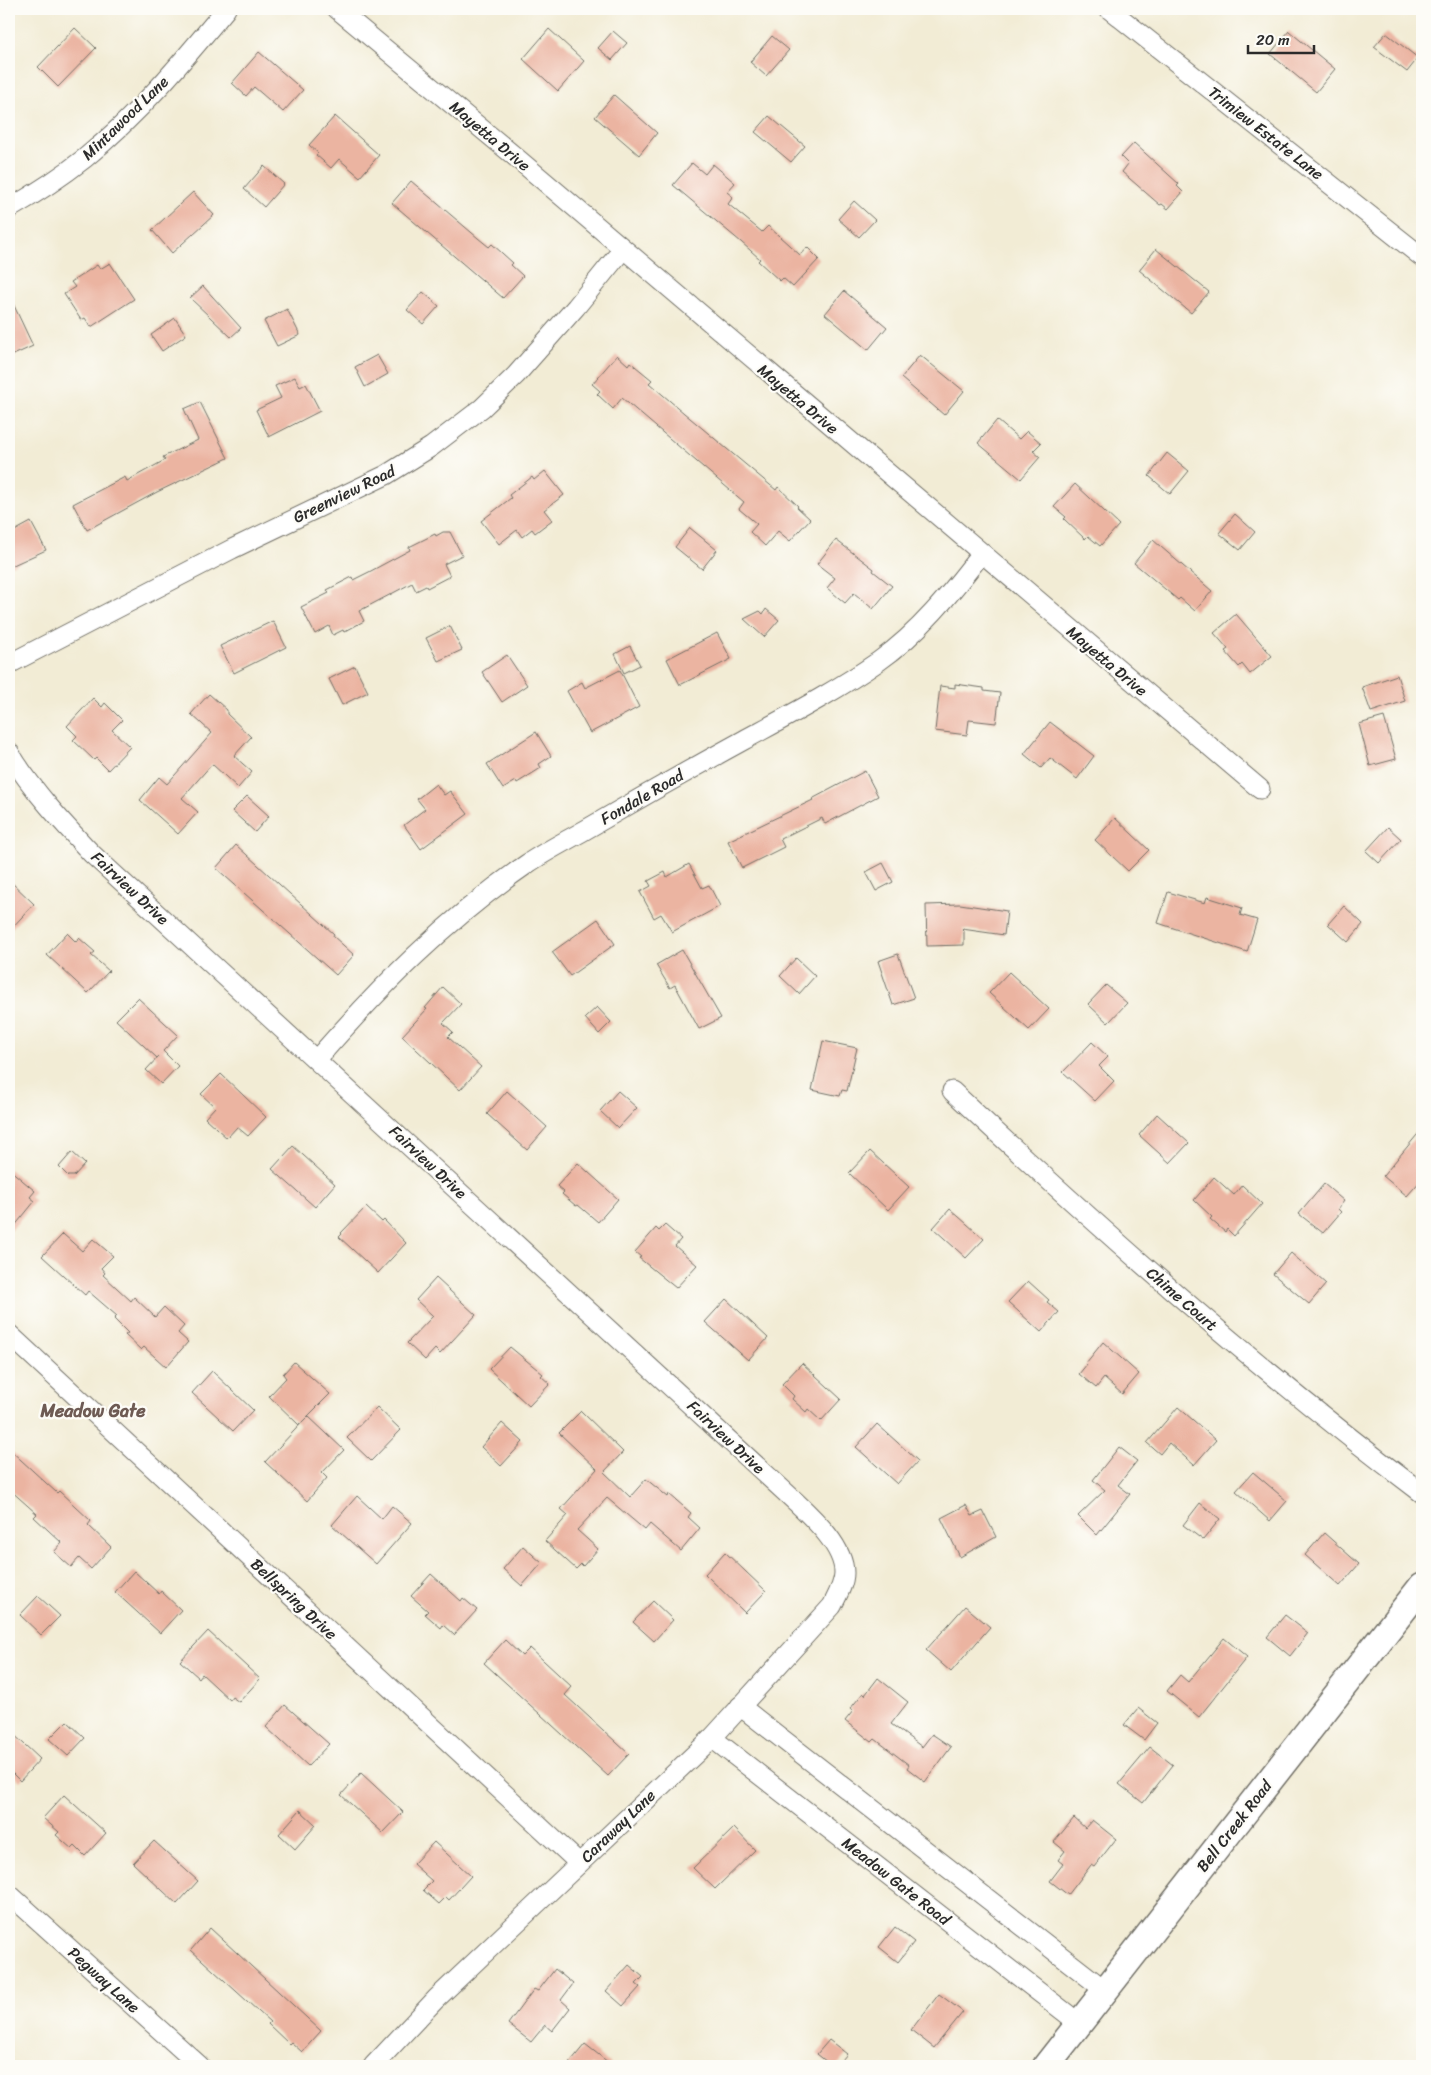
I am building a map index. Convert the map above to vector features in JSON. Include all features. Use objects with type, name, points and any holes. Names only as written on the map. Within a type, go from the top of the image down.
[{"type":"street","name":"Mintawood Lane","points":[[9,209],[84,159],[133,114],[189,54],[226,9]]},
{"type":"street","name":"Mayetta Drive","points":[[337,9],[504,148],[1260,789]]},
{"type":"street","name":"Trimiew Estate Lane","points":[[1110,9],[1422,257]]},
{"type":"street","name":"Greenview Road","points":[[9,664],[232,549],[386,475],[431,447],[482,408],[516,375],[576,307],[623,249]]},
{"type":"street","name":"Fondale Road","points":[[317,1059],[365,1004],[426,945],[475,902],[528,863],[648,792],[814,702],[880,660],[912,633],[949,596],[981,554]]},
{"type":"street","name":"Fairview Drive","points":[[9,752],[21,772],[43,801],[92,854],[317,1059],[813,1518],[837,1549],[844,1573]]},
{"type":"street","name":"Chime Court","points":[[952,1091],[1174,1293],[1276,1380],[1422,1492]]},
{"type":"street","name":"Bellspring Drive","points":[[9,1334],[579,1863]]},
{"type":"street","name":"Caraway Lane","points":[[373,2066],[436,1998],[712,1738],[832,1606],[840,1591],[844,1573]]},
{"type":"street","name":"Bell Creek Road","points":[[1046,2066],[1422,1586]]},
{"type":"street","points":[[740,1706],[1106,1990]]},
{"type":"street","name":"Meadow Gate Road","points":[[712,1738],[1080,2024]]},
{"type":"street","name":"Pegway Lane","points":[[9,1894],[200,2066]]},
{"type":"building","points":[[75,28],[96,48],[58,87],[38,67]]},
{"type":"building","points":[[549,29],[584,61],[558,91],[523,59]]},
{"type":"building","points":[[613,31],[627,43],[612,60],[598,48]]},
{"type":"building","points":[[1289,31],[1335,69],[1316,92],[1270,54]]},
{"type":"building","points":[[1386,33],[1418,58],[1407,72],[1374,47]]},
{"type":"building","points":[[772,36],[789,50],[766,76],[750,62]]},
{"type":"building","points":[[259,52],[303,90],[283,112],[254,87],[246,96],[232,83]]},
{"type":"building","points":[[614,95],[657,133],[639,155],[595,117]]},
{"type":"building","points":[[335,116],[379,155],[360,177],[339,159],[331,168],[316,155],[318,153],[309,145]]},
{"type":"building","points":[[769,116],[805,146],[791,162],[755,132]]},
{"type":"building","points":[[1134,143],[1179,184],[1177,186],[1183,192],[1168,209],[1162,204],[1160,205],[1122,172],[1128,164],[1121,157]]},
{"type":"building","points":[[692,163],[705,174],[713,164],[735,183],[727,192],[733,197],[728,204],[762,232],[768,226],[800,255],[807,247],[819,259],[793,287],[783,278],[780,281],[758,261],[760,259],[673,185]]},
{"type":"building","points":[[264,166],[284,184],[264,207],[244,189]]},
{"type":"building","points":[[411,181],[489,247],[492,244],[513,263],[511,265],[523,276],[503,298],[392,203]]},
{"type":"building","points":[[193,192],[214,215],[172,253],[152,230]]},
{"type":"building","points":[[854,201],[875,220],[859,237],[838,219]]},
{"type":"building","points":[[1156,249],[1209,292],[1191,313],[1139,270]]},
{"type":"building","points":[[110,263],[134,299],[91,327],[85,318],[81,320],[64,294],[75,287],[71,282],[97,265],[100,269]]},
{"type":"building","points":[[203,286],[241,328],[231,337],[190,298]]},
{"type":"building","points":[[844,291],[887,327],[868,350],[825,314]]},
{"type":"building","points":[[423,292],[439,306],[423,324],[407,310]]},
{"type":"building","points":[[9,295],[33,346],[9,357]]},
{"type":"building","points":[[287,309],[300,335],[277,346],[264,321]]},
{"type":"building","points":[[175,318],[186,335],[162,351],[151,335]]},
{"type":"building","points":[[377,355],[388,374],[365,387],[355,367]]},
{"type":"building","points":[[617,355],[628,365],[630,362],[652,380],[649,383],[776,490],[778,487],[798,506],[810,519],[790,541],[778,531],[765,546],[750,532],[757,524],[739,509],[744,502],[622,398],[613,409],[597,394],[600,391],[592,384]]},
{"type":"building","points":[[920,355],[964,391],[944,415],[901,378]]},
{"type":"building","points":[[295,377],[300,387],[306,384],[320,411],[269,437],[256,410],[281,398],[275,386]]},
{"type":"building","points":[[200,402],[228,458],[157,492],[87,530],[73,504],[125,477],[127,481],[165,460],[163,457],[198,440],[184,409]]},
{"type":"building","points":[[997,420],[1019,439],[1027,431],[1041,443],[1033,451],[1040,457],[1021,479],[978,443]]},
{"type":"building","points":[[1167,453],[1189,471],[1170,494],[1149,476]]},
{"type":"building","points":[[545,471],[564,495],[544,510],[552,520],[535,533],[532,529],[522,537],[517,530],[499,544],[481,521],[511,498],[509,495],[532,477],[534,480]]},
{"type":"building","points":[[1075,484],[1119,525],[1100,546],[1088,536],[1085,539],[1064,519],[1066,517],[1054,507]]},
{"type":"building","points":[[1235,514],[1255,532],[1240,550],[1219,533]]},
{"type":"building","points":[[31,522],[46,550],[9,567],[9,534]]},
{"type":"building","points":[[690,528],[717,550],[702,569],[675,547]]},
{"type":"building","points":[[443,532],[450,532],[462,555],[444,564],[450,576],[427,588],[426,586],[416,591],[412,583],[359,611],[364,621],[344,632],[343,630],[333,635],[329,626],[315,634],[301,607],[329,593],[327,590],[352,577],[353,580],[369,572],[410,550],[409,547]]},
{"type":"building","points":[[836,540],[874,569],[873,571],[892,586],[873,609],[854,593],[845,603],[827,588],[835,578],[817,564]]},
{"type":"building","points":[[1153,540],[1212,591],[1195,611],[1180,598],[1178,600],[1134,563]]},
{"type":"building","points":[[766,609],[779,620],[764,637],[744,619],[760,611],[763,614]]},
{"type":"building","points":[[1236,614],[1272,656],[1250,674],[1242,664],[1239,667],[1225,651],[1228,649],[1214,633]]},
{"type":"building","points":[[273,621],[286,647],[234,673],[220,646]]},
{"type":"building","points":[[450,626],[462,650],[438,661],[426,638]]},
{"type":"building","points":[[717,633],[731,659],[680,685],[667,659]]},
{"type":"building","points":[[630,646],[640,665],[624,673],[615,654]]},
{"type":"building","points":[[507,655],[527,685],[502,702],[482,672]]},
{"type":"building","points":[[355,666],[368,692],[342,705],[329,679]]},
{"type":"building","points":[[620,670],[639,707],[590,733],[567,691],[582,682],[585,688]]},
{"type":"building","points":[[1397,675],[1405,701],[1371,712],[1362,687]]},
{"type":"building","points":[[955,684],[984,688],[984,691],[1000,693],[996,723],[969,720],[967,735],[935,731],[940,686],[955,688]]},
{"type":"building","points":[[209,694],[227,710],[227,714],[251,737],[234,756],[252,772],[238,788],[212,764],[182,798],[198,812],[178,834],[140,800],[159,777],[167,784],[212,733],[191,714]]},
{"type":"building","points":[[93,698],[102,707],[105,703],[122,720],[112,730],[130,747],[108,770],[96,758],[94,760],[73,740],[77,736],[67,726]]},
{"type":"building","points":[[1384,717],[1396,759],[1370,766],[1359,724]]},
{"type":"building","points":[[1050,722],[1094,756],[1077,779],[1050,758],[1041,768],[1024,754]]},
{"type":"building","points":[[536,732],[551,756],[539,764],[541,768],[517,783],[516,781],[503,789],[487,764]]},
{"type":"building","points":[[865,771],[878,796],[825,824],[822,818],[780,839],[784,847],[742,868],[728,841],[813,800]]},
{"type":"building","points":[[436,784],[444,795],[450,791],[468,814],[421,849],[404,825],[425,809],[417,799]]},
{"type":"building","points":[[247,796],[269,816],[255,832],[232,811]]},
{"type":"building","points":[[1115,818],[1149,850],[1128,871],[1095,840]]},
{"type":"building","points":[[1388,827],[1401,839],[1379,863],[1366,851]]},
{"type":"building","points":[[236,845],[334,934],[333,936],[354,955],[336,975],[216,868]]},
{"type":"building","points":[[883,863],[893,882],[876,891],[866,872]]},
{"type":"building","points":[[689,864],[702,888],[709,885],[720,906],[672,932],[661,914],[654,918],[640,892],[651,886],[648,881],[665,872],[667,877]]},
{"type":"building","points":[[9,880],[34,904],[9,931]]},
{"type":"building","points":[[1168,892],[1205,903],[1207,897],[1242,908],[1240,915],[1257,920],[1247,952],[1158,923]]},
{"type":"building","points":[[960,904],[1007,911],[1004,935],[962,929],[964,931],[964,945],[927,946],[926,905]]},
{"type":"building","points":[[1344,906],[1363,924],[1348,942],[1328,924]]},
{"type":"building","points":[[598,919],[615,944],[570,976],[552,952]]},
{"type":"building","points":[[67,933],[76,942],[79,938],[95,952],[91,955],[109,971],[88,993],[47,955]]},
{"type":"building","points":[[682,950],[721,1018],[699,1029],[675,985],[670,988],[656,965]]},
{"type":"building","points":[[898,954],[914,998],[893,1005],[878,961]]},
{"type":"building","points":[[796,958],[815,976],[799,994],[780,976]]},
{"type":"building","points":[[1009,972],[1049,1009],[1029,1030],[989,993]]},
{"type":"building","points":[[1106,985],[1127,1003],[1108,1023],[1088,1004]]},
{"type":"building","points":[[443,987],[461,1004],[443,1023],[453,1032],[448,1037],[481,1067],[460,1090],[402,1036],[427,1009],[425,1008]]},
{"type":"building","points":[[138,998],[178,1035],[163,1051],[178,1066],[161,1084],[146,1070],[159,1056],[157,1058],[116,1020]]},
{"type":"building","points":[[597,1007],[611,1022],[599,1034],[585,1018]]},
{"type":"building","points":[[823,1041],[857,1048],[847,1091],[842,1090],[840,1096],[812,1090]]},
{"type":"building","points":[[1092,1042],[1108,1057],[1099,1066],[1114,1081],[1095,1101],[1063,1072]]},
{"type":"building","points":[[221,1074],[266,1117],[248,1136],[237,1127],[227,1138],[205,1118],[215,1107],[201,1094]]},
{"type":"building","points":[[507,1091],[547,1127],[527,1150],[487,1114]]},
{"type":"building","points":[[618,1091],[637,1108],[618,1128],[600,1111]]},
{"type":"building","points":[[1157,1114],[1189,1143],[1170,1163],[1139,1135]]},
{"type":"building","points":[[1422,1129],[1422,1179],[1407,1196],[1383,1176]]},
{"type":"building","points":[[293,1146],[335,1184],[315,1207],[272,1169]]},
{"type":"building","points":[[870,1151],[909,1187],[888,1210],[849,1173]]},
{"type":"building","points":[[72,1152],[85,1164],[74,1176],[68,1176],[59,1167]]},
{"type":"building","points":[[578,1163],[618,1199],[598,1222],[562,1194],[564,1192],[557,1186]]},
{"type":"building","points":[[9,1169],[35,1191],[30,1197],[35,1201],[9,1233]]},
{"type":"building","points":[[1214,1177],[1234,1195],[1242,1185],[1262,1204],[1234,1236],[1227,1229],[1225,1232],[1210,1219],[1212,1217],[1194,1200]]},
{"type":"building","points":[[1324,1184],[1344,1201],[1338,1209],[1341,1212],[1323,1233],[1299,1214]]},
{"type":"building","points":[[366,1207],[382,1222],[384,1220],[406,1243],[378,1273],[339,1237]]},
{"type":"building","points":[[950,1209],[984,1239],[966,1258],[933,1228]]},
{"type":"building","points":[[665,1225],[681,1239],[675,1246],[697,1265],[676,1288],[639,1258],[641,1257],[635,1252],[656,1228],[659,1231]]},
{"type":"building","points":[[63,1234],[82,1251],[93,1239],[113,1256],[101,1268],[105,1273],[103,1275],[131,1301],[134,1297],[155,1317],[164,1307],[184,1326],[178,1333],[188,1342],[166,1367],[144,1347],[141,1350],[125,1335],[128,1333],[114,1319],[117,1316],[88,1291],[85,1295],[42,1256]]},
{"type":"building","points":[[1291,1253],[1326,1284],[1309,1304],[1273,1274]]},
{"type":"building","points":[[436,1278],[476,1315],[440,1354],[435,1349],[425,1360],[407,1343],[433,1316],[416,1300]]},
{"type":"building","points":[[1028,1281],[1059,1312],[1041,1332],[1008,1302]]},
{"type":"building","points":[[726,1299],[768,1338],[748,1360],[705,1322]]},
{"type":"building","points":[[1103,1342],[1139,1374],[1122,1394],[1104,1378],[1096,1388],[1079,1374]]},
{"type":"building","points":[[510,1347],[543,1374],[541,1376],[550,1384],[529,1406],[489,1369]]},
{"type":"building","points":[[294,1362],[330,1394],[299,1425],[269,1396],[286,1378],[283,1374]]},
{"type":"building","points":[[802,1363],[841,1399],[821,1421],[808,1409],[806,1412],[792,1399],[794,1396],[782,1384]]},
{"type":"building","points":[[212,1371],[253,1410],[233,1431],[192,1393]]},
{"type":"building","points":[[377,1407],[401,1430],[371,1461],[347,1438]]},
{"type":"building","points":[[1178,1407],[1216,1440],[1194,1465],[1169,1443],[1160,1454],[1147,1443]]},
{"type":"building","points":[[581,1411],[623,1452],[604,1472],[630,1497],[646,1479],[668,1497],[669,1494],[691,1513],[688,1517],[700,1528],[681,1551],[650,1524],[645,1530],[607,1498],[577,1530],[598,1549],[583,1566],[581,1564],[576,1569],[545,1541],[568,1515],[561,1509],[597,1469],[559,1433]]},
{"type":"building","points":[[308,1416],[344,1450],[322,1473],[327,1478],[307,1501],[265,1462]]},
{"type":"building","points":[[502,1423],[523,1442],[501,1466],[481,1447]]},
{"type":"building","points":[[877,1424],[918,1461],[897,1484],[856,1447]]},
{"type":"building","points":[[1119,1447],[1137,1461],[1118,1485],[1130,1494],[1097,1535],[1078,1516],[1105,1490],[1093,1480]]},
{"type":"building","points":[[9,1449],[91,1521],[88,1525],[111,1547],[91,1569],[79,1558],[71,1567],[54,1552],[62,1543],[34,1517],[37,1514],[9,1489]]},
{"type":"building","points":[[1253,1472],[1287,1501],[1270,1521],[1236,1491]]},
{"type":"building","points":[[357,1496],[382,1519],[392,1506],[412,1523],[376,1564],[332,1525]]},
{"type":"building","points":[[1200,1503],[1220,1519],[1203,1540],[1183,1525]]},
{"type":"building","points":[[966,1505],[972,1516],[983,1511],[996,1537],[960,1557],[941,1518]]},
{"type":"building","points":[[1324,1533],[1359,1564],[1340,1586],[1305,1555]]},
{"type":"building","points":[[523,1546],[542,1563],[522,1586],[503,1569]]},
{"type":"building","points":[[725,1552],[766,1591],[745,1613],[705,1574]]},
{"type":"building","points":[[134,1571],[159,1594],[161,1591],[181,1610],[160,1633],[115,1592]]},
{"type":"building","points":[[431,1574],[461,1601],[463,1598],[477,1610],[454,1635],[443,1625],[441,1628],[425,1614],[428,1611],[411,1596]]},
{"type":"building","points":[[38,1596],[60,1616],[41,1635],[20,1615]]},
{"type":"building","points":[[653,1601],[673,1620],[654,1641],[633,1622]]},
{"type":"building","points":[[965,1606],[990,1627],[951,1672],[926,1650]]},
{"type":"building","points":[[1285,1615],[1308,1633],[1290,1656],[1267,1637]]},
{"type":"building","points":[[208,1631],[260,1679],[239,1702],[232,1697],[230,1700],[202,1674],[199,1678],[180,1661]]},
{"type":"building","points":[[1224,1638],[1247,1657],[1199,1717],[1167,1691],[1180,1675],[1188,1682]]},
{"type":"building","points":[[505,1640],[522,1656],[530,1648],[572,1687],[565,1695],[629,1754],[608,1776],[484,1663]]},
{"type":"building","points":[[878,1678],[908,1702],[891,1724],[922,1747],[932,1734],[951,1747],[925,1782],[907,1768],[909,1765],[875,1739],[872,1742],[845,1721],[853,1711],[850,1709],[863,1693],[865,1695]]},
{"type":"building","points":[[285,1705],[329,1744],[308,1766],[266,1727]]},
{"type":"building","points":[[1138,1708],[1157,1723],[1144,1740],[1124,1725]]},
{"type":"building","points":[[67,1721],[85,1738],[68,1756],[49,1739]]},
{"type":"building","points":[[9,1730],[40,1759],[20,1781],[9,1770]]},
{"type":"building","points":[[1150,1747],[1173,1765],[1143,1803],[1119,1784]]},
{"type":"building","points":[[361,1773],[403,1812],[383,1833],[341,1795]]},
{"type":"building","points":[[64,1795],[106,1833],[85,1856],[75,1846],[72,1849],[56,1835],[59,1832],[43,1818]]},
{"type":"building","points":[[300,1810],[316,1825],[295,1849],[279,1834]]},
{"type":"building","points":[[1074,1818],[1085,1828],[1092,1820],[1116,1839],[1094,1867],[1091,1865],[1068,1895],[1050,1881],[1063,1864],[1058,1860],[1065,1851],[1054,1842]]},
{"type":"building","points":[[734,1828],[755,1850],[715,1889],[693,1868]]},
{"type":"building","points":[[154,1841],[198,1881],[177,1904],[133,1863]]},
{"type":"building","points":[[434,1842],[471,1876],[449,1900],[446,1897],[439,1904],[423,1890],[432,1881],[413,1864]]},
{"type":"building","points":[[895,1927],[914,1942],[898,1962],[879,1947]]},
{"type":"building","points":[[210,1928],[321,2031],[302,2052],[291,2042],[289,2044],[268,2024],[270,2022],[191,1950]]},
{"type":"building","points":[[629,1965],[643,1977],[636,1984],[640,1987],[623,2006],[606,1991]]},
{"type":"building","points":[[555,1969],[573,1984],[561,2000],[570,2008],[552,2031],[545,2025],[531,2042],[508,2024],[534,1989],[538,1991]]},
{"type":"building","points":[[939,1994],[963,2012],[934,2048],[911,2030]]},
{"type":"building","points":[[829,2040],[847,2054],[837,2066],[832,2066],[817,2054]]},
{"type":"building","points":[[585,2044],[613,2066],[567,2066]]},
{"type":"district","name":"Meadow Gate","points":[[93,1411]]}]
